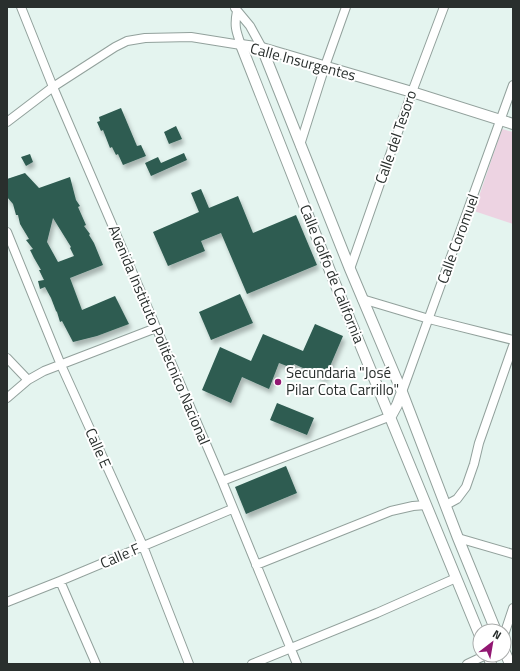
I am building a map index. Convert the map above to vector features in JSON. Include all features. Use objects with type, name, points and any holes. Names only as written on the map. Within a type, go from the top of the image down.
[{"type":"street","name":"Avenida Instituto Politécnico Nacional","points":[[21,7],[222,481],[232,509],[296,664]]},
{"type":"street","points":[[300,145],[325,66],[346,7]]},
{"type":"street","name":"Calle del Tesoro","points":[[350,269],[412,92],[444,7]]},
{"type":"street","points":[[236,9],[236,29],[241,45]]},
{"type":"street","points":[[236,9],[250,26],[262,48]]},
{"type":"street","name":"Calle Insurgentes","points":[[7,122],[54,87],[115,47],[127,41],[145,38],[191,37],[262,48],[412,92],[513,124]]},
{"type":"street","name":"Calle Golfo de California","points":[[241,45],[332,276],[391,416],[426,506],[475,623]]},
{"type":"street","name":"Calle Golfo de California","points":[[262,48],[362,299],[402,392],[458,538],[493,623]]},
{"type":"street","name":"Calle Coromuel","points":[[402,392],[513,85]]},
{"type":"street","name":"Calle E","points":[[7,232],[61,365],[143,546],[189,664]]},
{"type":"street","points":[[332,276],[350,269]]},
{"type":"street","points":[[362,299],[429,319],[513,340]]},
{"type":"street","points":[[7,398],[28,380],[44,371],[156,328]]},
{"type":"street","points":[[256,565],[391,511],[414,506],[446,505],[457,499],[466,487],[479,443],[513,346]]},
{"type":"street","points":[[7,358],[28,380]]},
{"type":"street","points":[[222,481],[391,416],[402,392]]},
{"type":"street","name":"Calle F","points":[[7,602],[232,509]]},
{"type":"street","points":[[458,538],[513,554]]},
{"type":"street","points":[[252,664],[377,613],[456,578]]},
{"type":"street","points":[[60,581],[96,664]]},
{"type":"street","points":[[508,623],[513,608]]},
{"type":"shaded area","points":[[502,129],[513,132],[513,224],[474,211]]},
{"type":"building","points":[[121,108],[137,146],[141,145],[146,156],[123,165],[118,154],[116,155],[112,147],[110,148],[103,130],[101,131],[97,122],[100,121],[99,117]]},
{"type":"building","points":[[176,126],[182,139],[169,144],[164,132]]},
{"type":"building","points":[[184,153],[187,160],[151,176],[145,163],[158,157],[161,163]]},
{"type":"building","points":[[30,154],[33,162],[26,166],[21,157]]},
{"type":"building","points":[[25,173],[39,188],[70,177],[76,200],[80,206],[78,207],[86,225],[84,226],[90,234],[89,235],[103,265],[70,278],[82,310],[115,296],[129,324],[97,336],[73,342],[62,321],[60,322],[45,287],[40,289],[38,281],[44,280],[39,270],[41,270],[30,250],[33,249],[26,240],[29,239],[20,224],[13,204],[7,197],[7,179]],"holes":[[[53,218],[71,247],[70,248],[74,256],[58,262],[47,242]]]},
{"type":"building","points":[[201,189],[209,208],[238,196],[253,233],[296,215],[317,265],[247,294],[221,233],[201,241],[205,251],[168,266],[153,232],[199,212],[191,193]]},
{"type":"building","points":[[240,294],[253,323],[211,340],[199,312]]},
{"type":"building","points":[[315,324],[343,336],[325,378],[294,364],[292,368],[279,363],[269,389],[242,377],[231,403],[202,390],[220,347],[251,361],[263,334],[303,351]]},
{"type":"building","points":[[277,403],[314,418],[307,435],[270,420]]},
{"type":"building","points":[[286,466],[297,493],[246,514],[235,487]]},
{"type":"place","name":"Secundaria \"José Pilar Cota Carrillo\"","points":[[278,382]]}]
